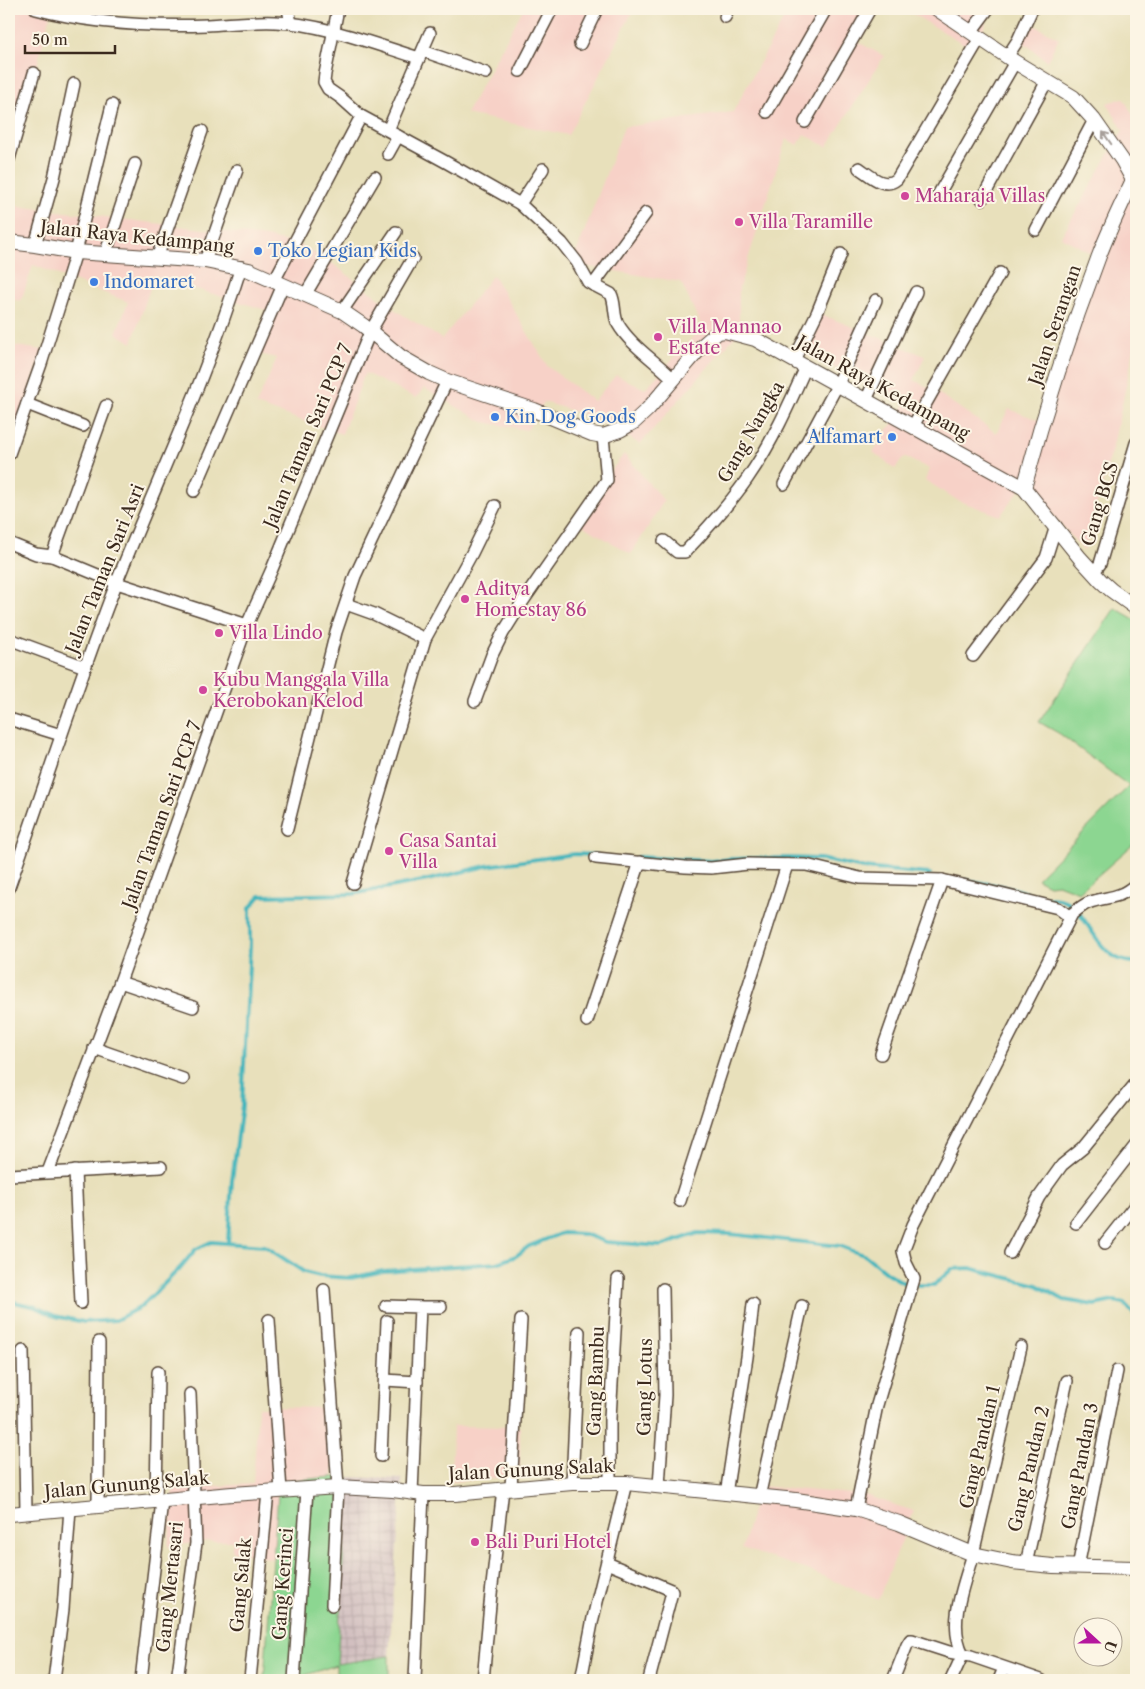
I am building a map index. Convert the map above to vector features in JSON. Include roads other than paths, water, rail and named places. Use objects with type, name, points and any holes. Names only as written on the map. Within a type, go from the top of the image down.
[{"type":"street","points":[[36,9],[124,25],[291,23],[421,54],[486,72]]},
{"type":"street","points":[[288,9],[291,23]]},
{"type":"street","points":[[338,9],[325,74],[325,86],[361,116],[520,204],[562,243],[576,262],[584,278],[593,286],[611,294],[615,305],[617,321],[623,332],[673,379]]},
{"type":"street","points":[[520,72],[552,9]]},
{"type":"street","points":[[580,44],[597,9]]},
{"type":"street","points":[[767,112],[826,9]]},
{"type":"street","points":[[805,122],[870,9]]},
{"type":"street","points":[[859,168],[880,182],[888,184],[893,183],[897,179],[988,9]]},
{"type":"street","points":[[938,195],[1011,59],[1032,9]]},
{"type":"street","points":[[944,10],[975,35],[1074,97],[1094,120],[1134,174]]},
{"type":"street","points":[[388,154],[393,133],[430,33]]},
{"type":"street","points":[[9,159],[34,73]]},
{"type":"street","points":[[982,199],[1047,81]]},
{"type":"street","points":[[35,245],[54,178],[74,84]]},
{"type":"street","points":[[9,454],[76,252],[112,105]]},
{"type":"street","points":[[1036,230],[1094,120]]},
{"type":"street","points":[[194,491],[278,283],[358,122]]},
{"type":"street","points":[[157,258],[202,131]]},
{"type":"street","points":[[105,255],[135,164]]},
{"type":"street","points":[[520,204],[543,169]]},
{"type":"street","points":[[204,261],[237,170]]},
{"type":"street","name":"Jalan Serangan","points":[[1024,488],[1046,408],[1076,319],[1100,254],[1134,174]]},
{"type":"street","points":[[305,295],[375,177]]},
{"type":"street","points":[[593,286],[646,212]]},
{"type":"street","points":[[342,311],[396,232]]},
{"type":"street","name":"Jalan Raya Kedampang","points":[[9,242],[76,252],[204,261],[241,267],[342,311],[401,357],[447,381],[534,410],[592,434],[603,436],[620,430],[634,422],[718,332],[725,331],[755,339],[1024,488],[1094,572],[1111,590],[1136,608]]},
{"type":"street","points":[[794,360],[817,313],[841,254]]},
{"type":"street","name":"Jalan Taman Sari PCP 7","points":[[48,1172],[120,982],[247,625],[370,332],[414,258]]},
{"type":"street","name":"Jalan Taman Sari Asri","points":[[10,881],[84,668],[224,321],[241,267]]},
{"type":"street","points":[[913,426],[1000,273]]},
{"type":"street","points":[[866,400],[916,292]]},
{"type":"street","points":[[784,484],[838,384],[876,300]]},
{"type":"street","name":"Gang Nangka","points":[[664,541],[677,552],[683,553],[732,499],[759,460],[806,368]]},
{"type":"street","points":[[287,829],[336,632],[355,576],[447,381]]},
{"type":"street","points":[[27,404],[83,426]]},
{"type":"street","points":[[52,556],[106,406]]},
{"type":"street","points":[[475,701],[492,655],[503,633],[523,601],[606,482],[608,470],[603,436]]},
{"type":"street","name":"Gang BCS","points":[[1094,572],[1100,564],[1136,443]]},
{"type":"street","points":[[353,884],[425,638],[472,553],[495,506]]},
{"type":"street","points":[[973,656],[1046,558],[1056,526]]},
{"type":"street","points":[[9,543],[36,554],[52,556],[117,583],[247,625]]},
{"type":"street","points":[[346,604],[374,614],[425,638]]},
{"type":"street","points":[[9,639],[84,668]]},
{"type":"street","points":[[9,719],[60,736]]},
{"type":"street","points":[[596,858],[711,868],[748,864],[812,866],[860,878],[942,880],[1074,913]]},
{"type":"street","points":[[587,1021],[640,862]]},
{"type":"street","points":[[680,1202],[787,865]]},
{"type":"street","points":[[882,1054],[942,880]]},
{"type":"street","points":[[856,1508],[878,1405],[914,1279],[906,1263],[903,1251],[920,1208],[1074,913],[1087,903],[1123,894],[1136,884]]},
{"type":"street","points":[[120,982],[193,1007]]},
{"type":"street","points":[[94,1048],[183,1079]]},
{"type":"street","points":[[1010,1254],[1039,1197],[1062,1165],[1083,1148],[1136,1083]]},
{"type":"street","points":[[1076,1223],[1136,1146]]},
{"type":"street","points":[[9,1175],[161,1167]]},
{"type":"street","points":[[75,1171],[81,1303]]},
{"type":"street","points":[[1105,1243],[1136,1204]]},
{"type":"street","name":"Gang Bambu","points":[[610,1483],[610,1418],[618,1280]]},
{"type":"street","name":"Gang Lotus","points":[[659,1486],[665,1395],[663,1289]]},
{"type":"street","points":[[324,1290],[338,1487],[332,1605]]},
{"type":"street","points":[[726,1494],[752,1304]]},
{"type":"street","points":[[386,1306],[441,1307]]},
{"type":"street","points":[[759,1497],[802,1306]]},
{"type":"street","points":[[415,1680],[418,1493],[417,1382],[420,1307]]},
{"type":"street","points":[[268,1320],[274,1492]]},
{"type":"street","points":[[483,1680],[491,1594],[507,1488],[521,1320]]},
{"type":"street","points":[[381,1456],[387,1322]]},
{"type":"street","points":[[572,1483],[579,1332]]},
{"type":"street","points":[[98,1506],[99,1342]]},
{"type":"street","name":"Gang Pandan 1","points":[[963,1654],[958,1641],[958,1615],[962,1587],[973,1554],[1021,1347]]},
{"type":"street","points":[[23,1352],[26,1512]]},
{"type":"street","name":"Gang Pandan 3","points":[[1078,1568],[1117,1371]]},
{"type":"street","points":[[142,1680],[159,1501],[158,1372]]},
{"type":"street","points":[[385,1380],[417,1382]]},
{"type":"street","name":"Gang Pandan 2","points":[[1026,1564],[1067,1381]]},
{"type":"street","name":"Gang Mertasari","points":[[177,1680],[196,1543],[190,1394]]},
{"type":"street","name":"Jalan Gunung Salak","points":[[9,1514],[338,1487],[454,1494],[572,1483],[626,1483],[856,1508],[899,1522],[973,1554],[1026,1564],[1078,1568],[1136,1568]]},
{"type":"street","points":[[581,1680],[593,1618],[626,1483]]},
{"type":"street","name":"Gang Kerinci","points":[[294,1680],[307,1490]]},
{"type":"street","name":"Gang Salak","points":[[250,1680],[274,1492]]},
{"type":"street","points":[[54,1680],[63,1609],[70,1508]]},
{"type":"street","points":[[607,1563],[672,1592],[649,1680]]},
{"type":"street","points":[[894,1680],[910,1640],[949,1652],[963,1654],[1041,1680]]},
{"type":"street","points":[[950,1680],[963,1654]]},
{"type":"street","points":[[999,1680],[1004,1668]]},
{"type":"waterway","points":[[228,1242],[232,1180],[242,1105],[250,908],[260,896],[353,894],[428,880],[486,866],[574,854],[596,855]]},
{"type":"waterway","points":[[638,857],[711,861],[780,858],[820,859],[863,868],[930,874]]},
{"type":"waterway","points":[[966,880],[1008,887],[1044,898],[1064,900],[1076,910],[1104,948],[1113,956],[1123,961],[1136,962]]},
{"type":"waterway","points":[[9,1303],[14,1302],[36,1307],[55,1316],[84,1322],[116,1320],[142,1306],[196,1249],[211,1242],[265,1246],[304,1272],[320,1276],[351,1278],[383,1271],[497,1263],[516,1256],[529,1246],[562,1233],[584,1234],[606,1242],[661,1246],[698,1233],[729,1234],[840,1246],[866,1256],[887,1273],[904,1283]]},
{"type":"waterway","points":[[918,1285],[934,1285],[952,1269],[970,1268],[1037,1285],[1064,1300],[1094,1305],[1114,1301],[1124,1303],[1136,1314]]},
{"type":"place","name":"Maharaja Villas","points":[[905,196]]},
{"type":"place","name":"Villa Taramille","points":[[739,222]]},
{"type":"place","name":"Toko Legian Kids","points":[[258,251]]},
{"type":"place","name":"Indomaret","points":[[94,282]]},
{"type":"place","name":"Villa Mannao Estate","points":[[658,337]]},
{"type":"place","name":"Kin Dog Goods","points":[[495,417]]},
{"type":"place","name":"Alfamart","points":[[892,437]]},
{"type":"place","name":"Aditya Homestay 86","points":[[465,599]]},
{"type":"place","name":"Villa Lindo","points":[[219,633]]},
{"type":"place","name":"Kubu Manggala Villa Kerobokan Kelod","points":[[203,690]]},
{"type":"place","name":"Casa Santai Villa","points":[[389,851]]},
{"type":"place","name":"Bali Puri Hotel","points":[[475,1542]]}]
